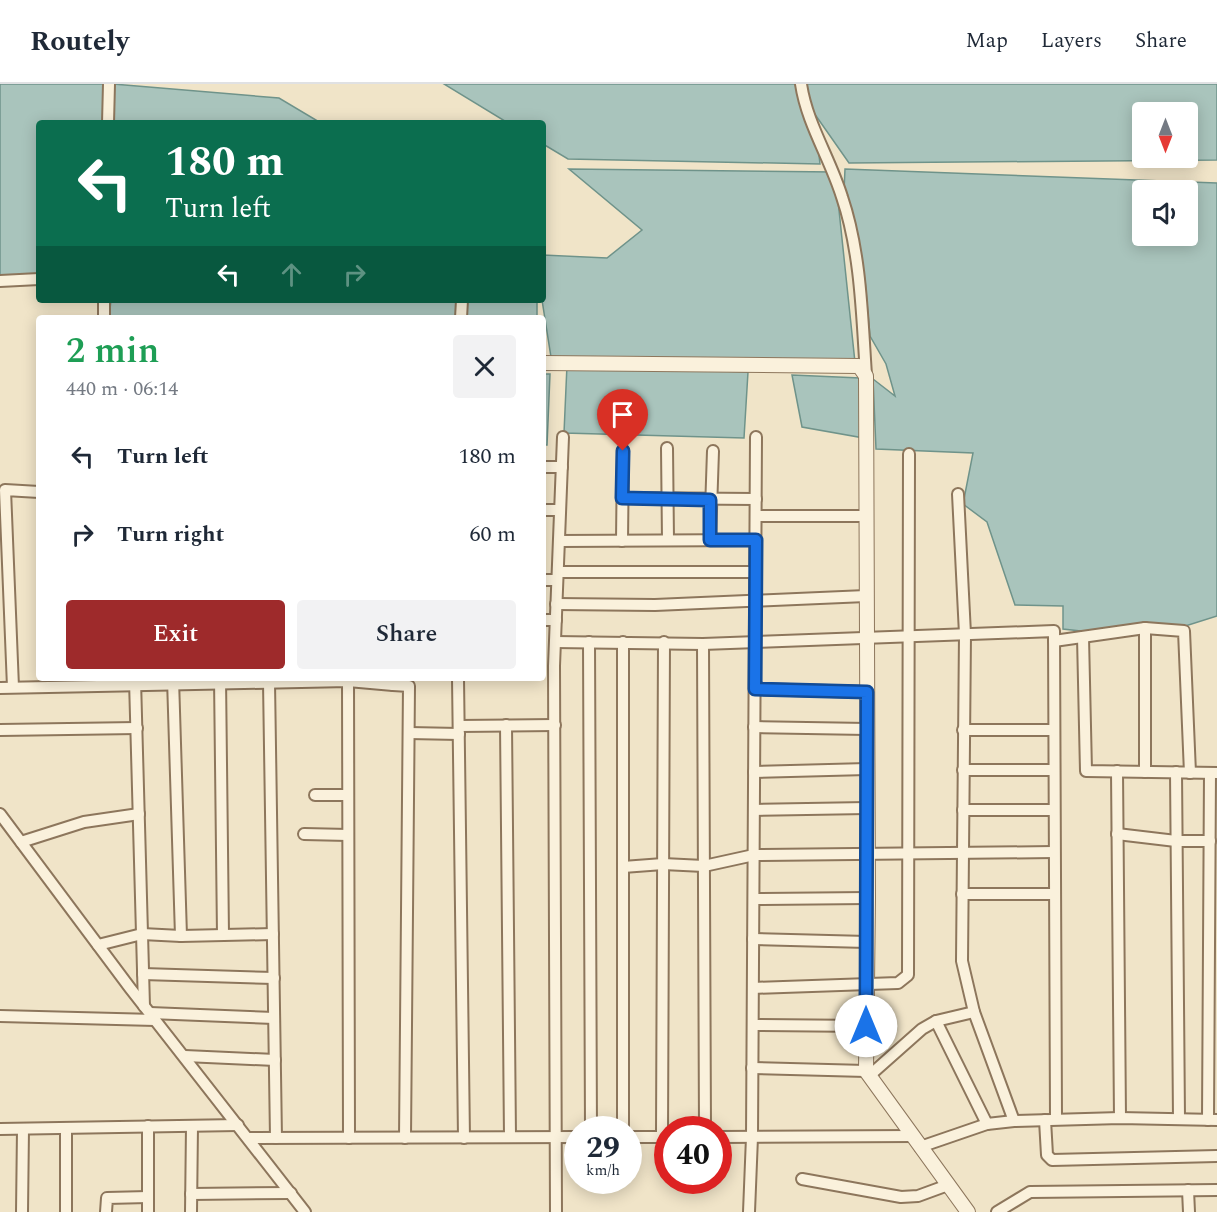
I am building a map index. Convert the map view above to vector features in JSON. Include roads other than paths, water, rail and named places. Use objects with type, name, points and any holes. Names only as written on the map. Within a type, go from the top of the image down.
[{"type":"street","points":[[108,120],[109,84]]},
{"type":"street","points":[[801,84],[804,103],[842,197],[851,229],[863,331],[866,376],[867,1074],[968,1212]]},
{"type":"street","points":[[0,282],[36,279]]},
{"type":"street","points":[[546,363],[859,366],[866,376]]},
{"type":"street","points":[[556,1212],[555,724],[548,666],[555,642],[563,437]]},
{"type":"street","points":[[749,1212],[753,1068],[756,437]]},
{"type":"street","points":[[667,448],[668,540]]},
{"type":"street","points":[[622,541],[623,451]]},
{"type":"street","points":[[710,540],[713,451]]},
{"type":"street","points":[[753,988],[898,983],[908,975],[909,454]]},
{"type":"street","points":[[546,467],[562,467]]},
{"type":"street","points":[[13,687],[3,539],[4,490],[36,492]]},
{"type":"street","points":[[958,494],[965,634],[962,962],[974,1012],[1014,1121]]},
{"type":"street","points":[[622,498],[756,499]]},
{"type":"street","points":[[546,510],[560,510]]},
{"type":"street","points":[[756,516],[866,516]]},
{"type":"street","points":[[559,541],[756,540]]},
{"type":"street","points":[[546,579],[557,576],[755,572]]},
{"type":"street","points":[[556,604],[655,605],[866,596]]},
{"type":"street","points":[[546,620],[556,620]]},
{"type":"street","points":[[1054,641],[1144,628],[1184,631],[1190,773]]},
{"type":"street","points":[[1144,628],[1144,772]]},
{"type":"street","points":[[555,642],[703,644],[755,640],[1054,631],[1054,894],[1050,1120],[1047,1155],[1052,1160],[1217,1156]]},
{"type":"street","points":[[732,1137],[917,1142],[987,1124],[1014,1121],[1120,1118],[1213,1120],[1210,841],[1214,773],[1086,771],[1083,638]]},
{"type":"street","points":[[589,642],[591,1116]]},
{"type":"street","points":[[623,642],[623,1116]]},
{"type":"street","points":[[664,642],[665,1116]]},
{"type":"street","points":[[703,644],[705,1116]]},
{"type":"street","points":[[135,681],[142,934],[144,974],[150,1013]]},
{"type":"street","points":[[173,681],[181,936]]},
{"type":"street","points":[[220,681],[223,935]]},
{"type":"street","points":[[0,688],[51,682],[266,681],[276,1138]]},
{"type":"street","points":[[348,681],[349,1138]]},
{"type":"street","points":[[378,681],[409,686],[405,1137]]},
{"type":"street","points":[[458,681],[464,1137]]},
{"type":"street","points":[[755,689],[867,692]]},
{"type":"street","points":[[409,733],[506,725],[555,724]]},
{"type":"street","points":[[506,725],[510,1137]]},
{"type":"street","points":[[754,727],[867,729]]},
{"type":"street","points":[[0,729],[137,728]]},
{"type":"street","points":[[963,730],[1054,730]]},
{"type":"street","points":[[754,772],[867,769]]},
{"type":"street","points":[[963,770],[1054,770]]},
{"type":"street","points":[[1117,771],[1120,1118]]},
{"type":"street","points":[[1176,772],[1179,1118]]},
{"type":"street","points":[[315,795],[348,795]]},
{"type":"street","points":[[754,810],[867,808]]},
{"type":"street","points":[[963,810],[1054,810]]},
{"type":"street","points":[[0,814],[150,1013],[306,1212]]},
{"type":"street","points":[[21,842],[84,822],[139,814]]},
{"type":"street","points":[[304,834],[348,835]]},
{"type":"street","points":[[1117,834],[1176,841],[1210,841]]},
{"type":"street","points":[[623,867],[663,864],[704,866],[754,855],[867,852],[1054,852]]},
{"type":"street","points":[[962,894],[1054,894]]},
{"type":"street","points":[[754,899],[868,898]]},
{"type":"street","points":[[98,945],[142,934],[181,936],[273,934]]},
{"type":"street","points":[[753,939],[867,942]]},
{"type":"street","points":[[144,974],[274,978]]},
{"type":"street","points":[[753,1068],[867,1074],[936,1021],[974,1012]]},
{"type":"street","points":[[0,1017],[150,1013],[274,1018]]},
{"type":"street","points":[[936,1021],[987,1124]]},
{"type":"street","points":[[753,1025],[866,1026]]},
{"type":"street","points":[[185,1056],[275,1059]]},
{"type":"street","points":[[0,1129],[238,1125]]},
{"type":"street","points":[[148,1126],[148,1212]]},
{"type":"street","points":[[191,1212],[192,1126]]},
{"type":"street","points":[[66,1128],[66,1212]]},
{"type":"street","points":[[22,1212],[23,1129]]},
{"type":"street","points":[[248,1138],[564,1137]]},
{"type":"street","points":[[802,1179],[901,1197],[918,1196],[948,1185]]},
{"type":"street","points":[[1188,1190],[1189,1212]]},
{"type":"street","points":[[997,1212],[1030,1192],[1217,1190]]},
{"type":"street","points":[[191,1194],[291,1193]]},
{"type":"street","points":[[106,1212],[107,1198],[148,1197]]},
{"type":"water","points":[[0,84],[105,84],[104,120],[36,120],[36,276],[0,278]]},
{"type":"water","points":[[113,84],[279,98],[316,120],[113,120]]},
{"type":"water","points":[[444,84],[1217,84],[1217,160],[1198,160],[1198,102],[1132,102],[1132,161],[849,163],[814,113],[820,164],[568,159],[546,146],[546,120],[503,120]]},
{"type":"water","points":[[569,169],[835,172],[856,372],[551,357],[542,303],[546,303],[546,255],[607,258],[642,230]]},
{"type":"water","points":[[845,169],[1137,180],[1132,180],[1132,246],[1198,246],[1198,182],[1217,183],[1217,616],[1179,628],[1099,633],[1063,629],[1063,606],[1015,605],[987,522],[963,504],[973,453],[876,449],[873,379],[895,396],[886,364],[870,336],[865,280],[844,191]]},
{"type":"water","points":[[111,303],[537,303],[537,315],[109,315]]},
{"type":"water","points":[[567,365],[748,372],[744,438],[564,433]]},
{"type":"water","points":[[546,374],[550,374],[547,445]]},
{"type":"water","points":[[792,375],[860,378],[864,438],[802,427]]}]
